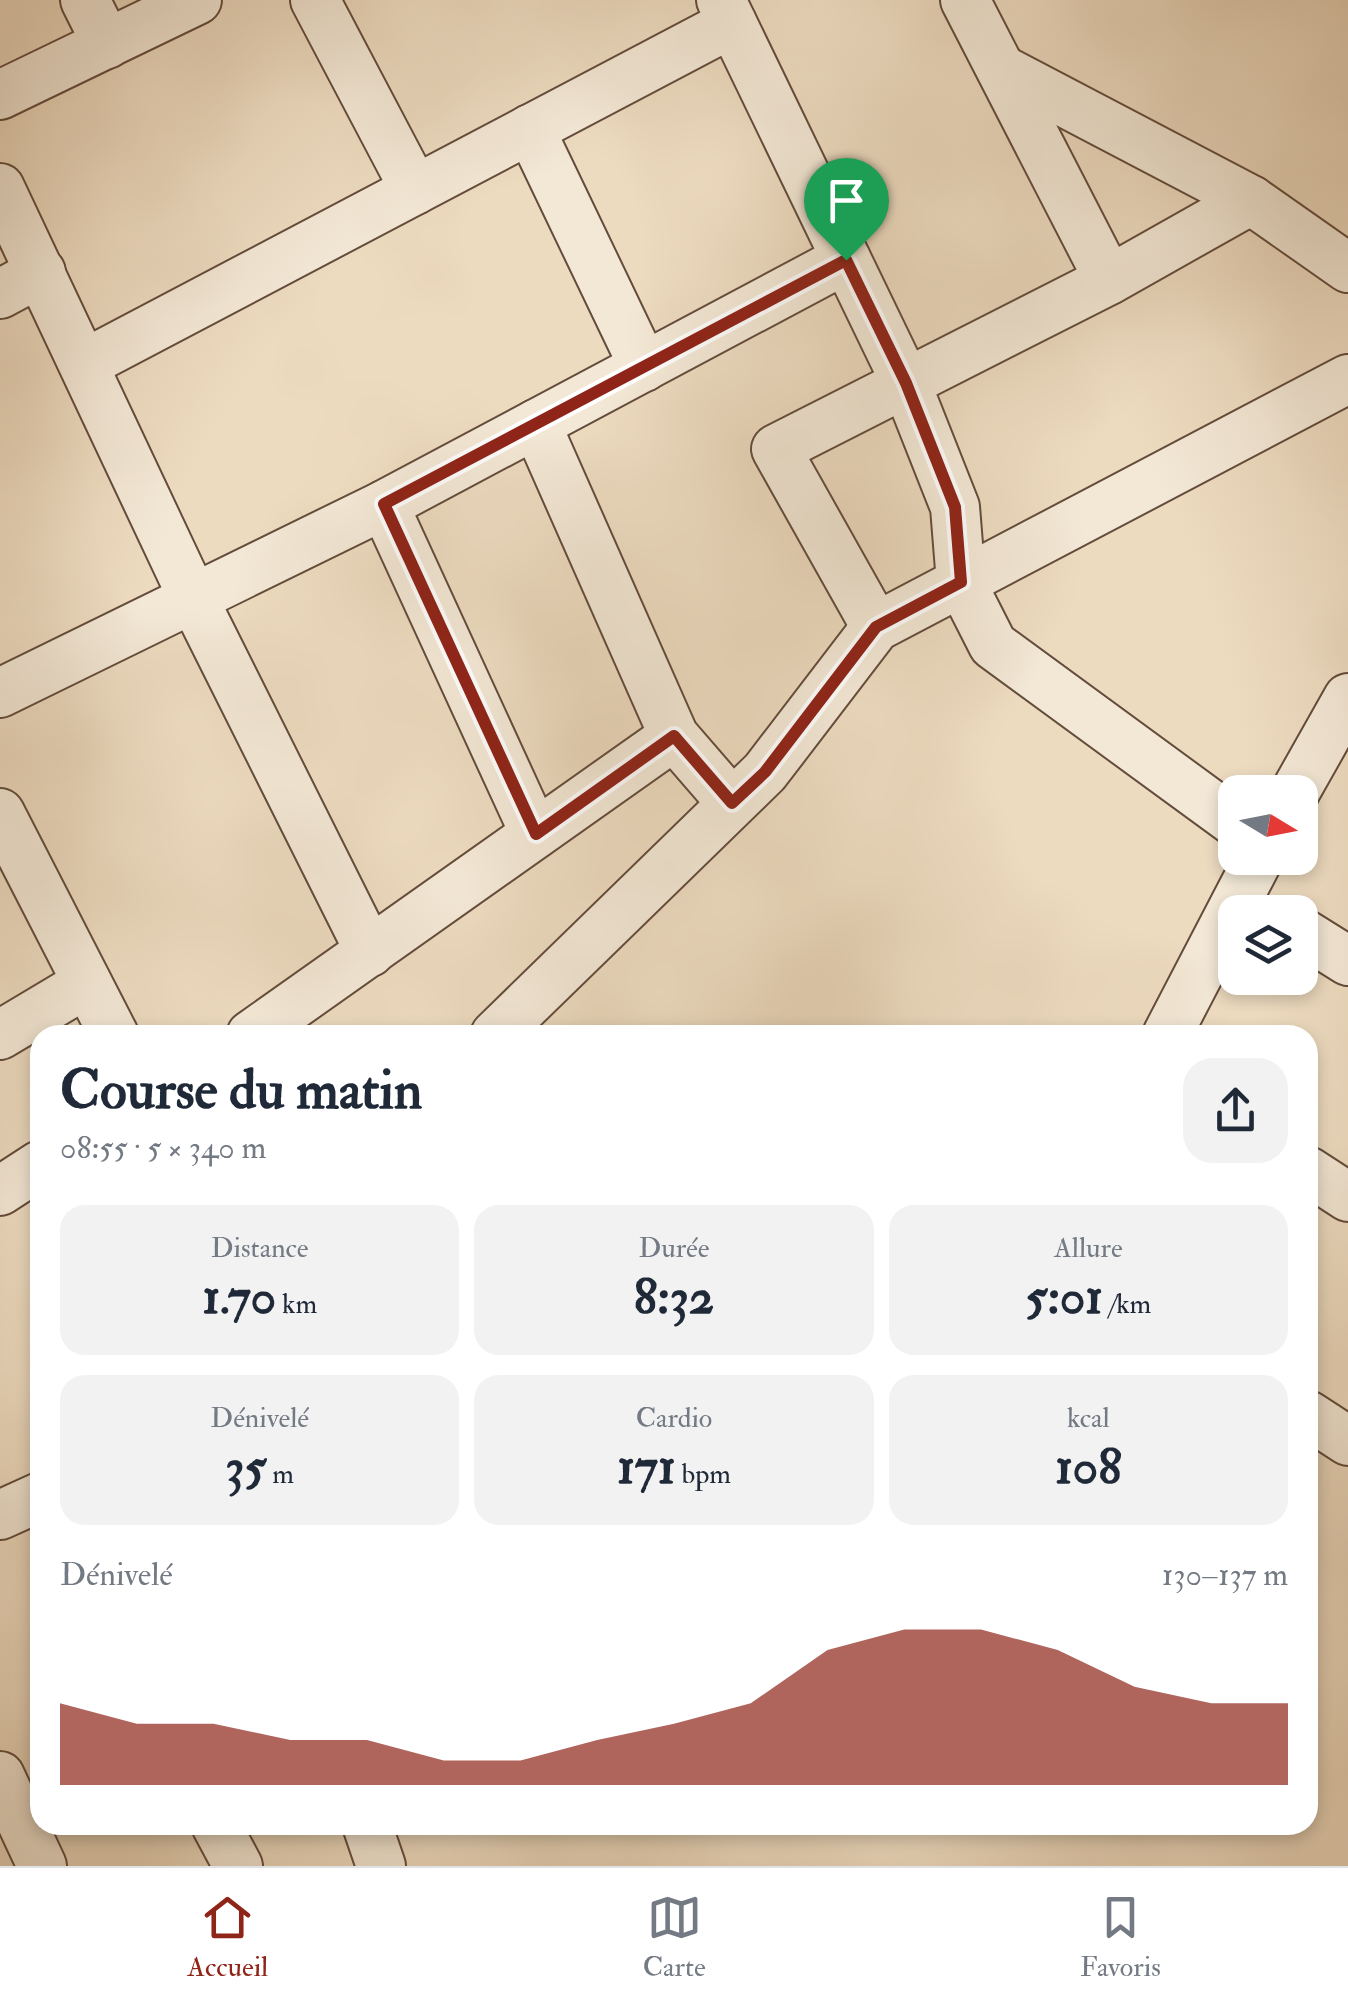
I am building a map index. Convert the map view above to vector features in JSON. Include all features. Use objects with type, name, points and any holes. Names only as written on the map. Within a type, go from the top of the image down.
[{"type":"street","points":[[85,0],[107,44]]},
{"type":"street","points":[[0,95],[197,0]]},
{"type":"street","points":[[315,0],[415,190]]},
{"type":"street","points":[[965,0],[1109,280]]},
{"type":"street","points":[[86,364],[530,129],[726,11],[906,383],[955,507],[961,582],[993,645],[1218,810]]},
{"type":"street","points":[[1001,69],[1250,200],[1348,268]]},
{"type":"street","points":[[530,129],[644,367]]},
{"type":"street","points":[[0,188],[194,600],[370,952]]},
{"type":"street","points":[[876,627],[776,449],[1109,280],[1250,200]]},
{"type":"street","points":[[0,693],[384,504],[846,260]]},
{"type":"street","points":[[0,294],[42,272]]},
{"type":"street","points":[[506,1025],[765,772],[876,627],[1348,379]]},
{"type":"street","points":[[536,424],[674,736],[732,803]]},
{"type":"street","points":[[384,504],[536,834]]},
{"type":"street","points":[[1305,775],[1348,698]]},
{"type":"street","points":[[266,1025],[674,736]]},
{"type":"street","points":[[0,813],[109,1025]]},
{"type":"street","points":[[1172,1025],[1257,888]]},
{"type":"street","points":[[1318,942],[1348,961]]},
{"type":"street","points":[[0,1035],[87,983]]},
{"type":"street","points":[[0,1191],[30,1171]]},
{"type":"street","points":[[1318,1178],[1348,1197]]},
{"type":"street","points":[[1318,1422],[1348,1441]]},
{"type":"street","points":[[0,1516],[30,1502]]},
{"type":"street","points":[[0,1776],[26,1860]]},
{"type":"street","points":[[221,1835],[238,1866]]},
{"type":"route","points":[[846,260],[906,383],[955,507],[961,582],[876,627],[765,772],[732,803],[674,736],[536,834],[384,504],[846,260]]}]
